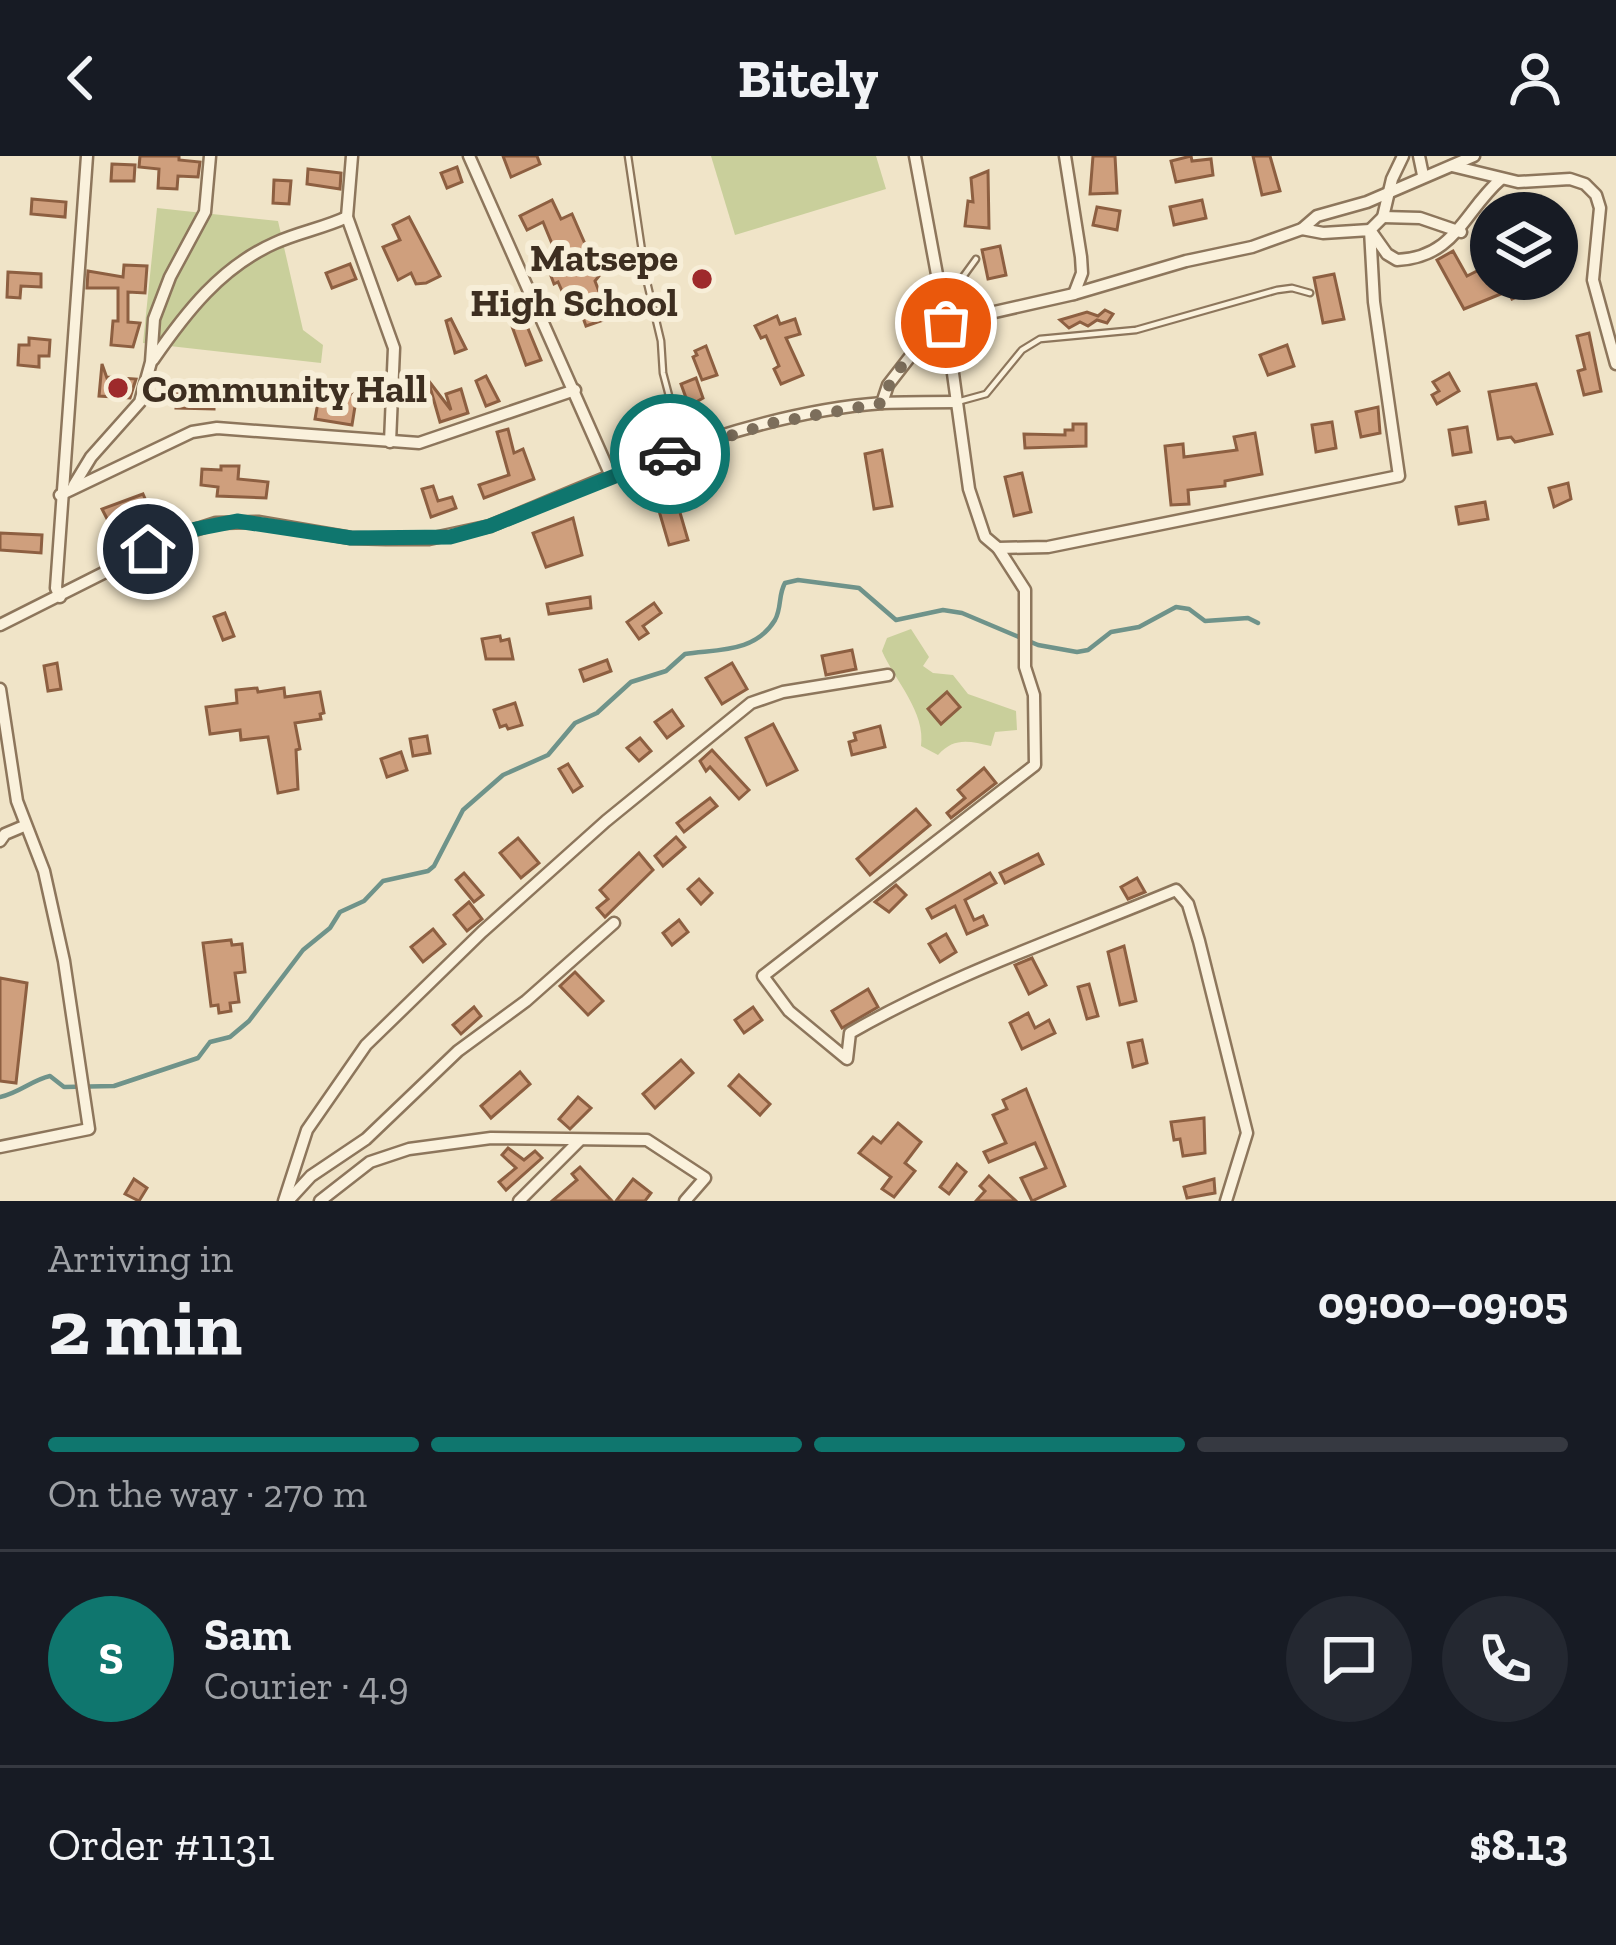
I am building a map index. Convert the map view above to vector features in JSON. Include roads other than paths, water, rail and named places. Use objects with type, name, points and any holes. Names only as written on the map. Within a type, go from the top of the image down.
[{"type":"street","points":[[60,597],[56,588],[87,156]]},
{"type":"street","points":[[66,492],[140,402],[151,362],[154,319],[170,277],[205,212],[210,156]]},
{"type":"street","points":[[352,156],[347,217],[394,348],[390,442]]},
{"type":"street","points":[[469,156],[611,476]]},
{"type":"street","points":[[915,156],[946,323],[969,489],[985,537],[998,548],[1025,590],[1025,667],[1034,694],[1035,765],[764,976],[789,1011],[847,1059],[850,1034],[890,1010],[992,962],[1176,890],[1188,904],[1199,941],[1247,1133],[1226,1201]]},
{"type":"street","points":[[1066,156],[1082,273],[1074,294]]},
{"type":"street","points":[[1302,229],[1323,233],[1370,230],[1383,217],[1403,156]]},
{"type":"street","points":[[1419,156],[1423,175]]},
{"type":"street","points":[[882,403],[888,385],[923,340],[946,323],[1252,247],[1302,229],[1317,216],[1474,156]]},
{"type":"street","points":[[1448,165],[1501,179],[1546,183],[1570,179],[1585,184],[1596,195],[1600,208],[1593,280],[1616,364]]},
{"type":"street","points":[[1370,230],[1396,260],[1428,253],[1461,232],[1478,200],[1501,179]]},
{"type":"street","points":[[151,362],[188,309],[237,262],[347,217]]},
{"type":"street","points":[[1383,217],[1420,218],[1461,232]]},
{"type":"street","points":[[998,548],[1048,547],[1399,476],[1374,302],[1370,230]]},
{"type":"street","points":[[66,492],[192,432],[217,428],[419,443],[575,390]]},
{"type":"street","points":[[0,625],[164,542],[216,523],[258,522],[351,538],[429,539],[490,526],[683,449],[814,413],[882,403],[957,402]]},
{"type":"street","points":[[286,1201],[308,1130],[366,1045],[606,821],[751,703],[783,692],[887,676]]},
{"type":"street","points":[[0,688],[24,826],[44,872],[64,962],[89,1130],[0,1147]]},
{"type":"street","points":[[0,841],[5,833],[24,826]]},
{"type":"street","points":[[286,1201],[310,1176],[366,1139],[458,1051],[526,1001],[614,923]]},
{"type":"street","points":[[320,1201],[370,1162],[409,1149],[491,1138],[647,1140],[705,1178],[685,1201]]},
{"type":"street","points":[[519,1201],[580,1141]]},
{"type":"lane","points":[[628,156],[663,373],[683,449]]},
{"type":"lane","points":[[942,305],[976,260]]},
{"type":"lane","points":[[957,402],[986,394],[1022,350],[1040,339],[1136,330],[1277,290],[1310,293]]},
{"type":"waterway","points":[[0,1097],[50,1076],[64,1087],[114,1086],[198,1058],[210,1042],[230,1037],[249,1021],[303,950],[330,928],[340,912],[364,901],[383,881],[434,866],[463,810],[503,775],[548,755],[575,723],[597,713],[631,682],[666,671],[685,654],[734,648],[757,639],[775,620],[785,583],[798,580],[859,588],[896,620],[943,610],[962,613],[1038,645],[1077,652],[1088,650],[1111,632],[1139,627],[1176,607],[1189,609],[1205,621],[1248,618],[1258,623]]},
{"type":"place","name":"Matsepe High School","points":[[702,279]]},
{"type":"place","name":"Community Hall","points":[[118,388]]}]
